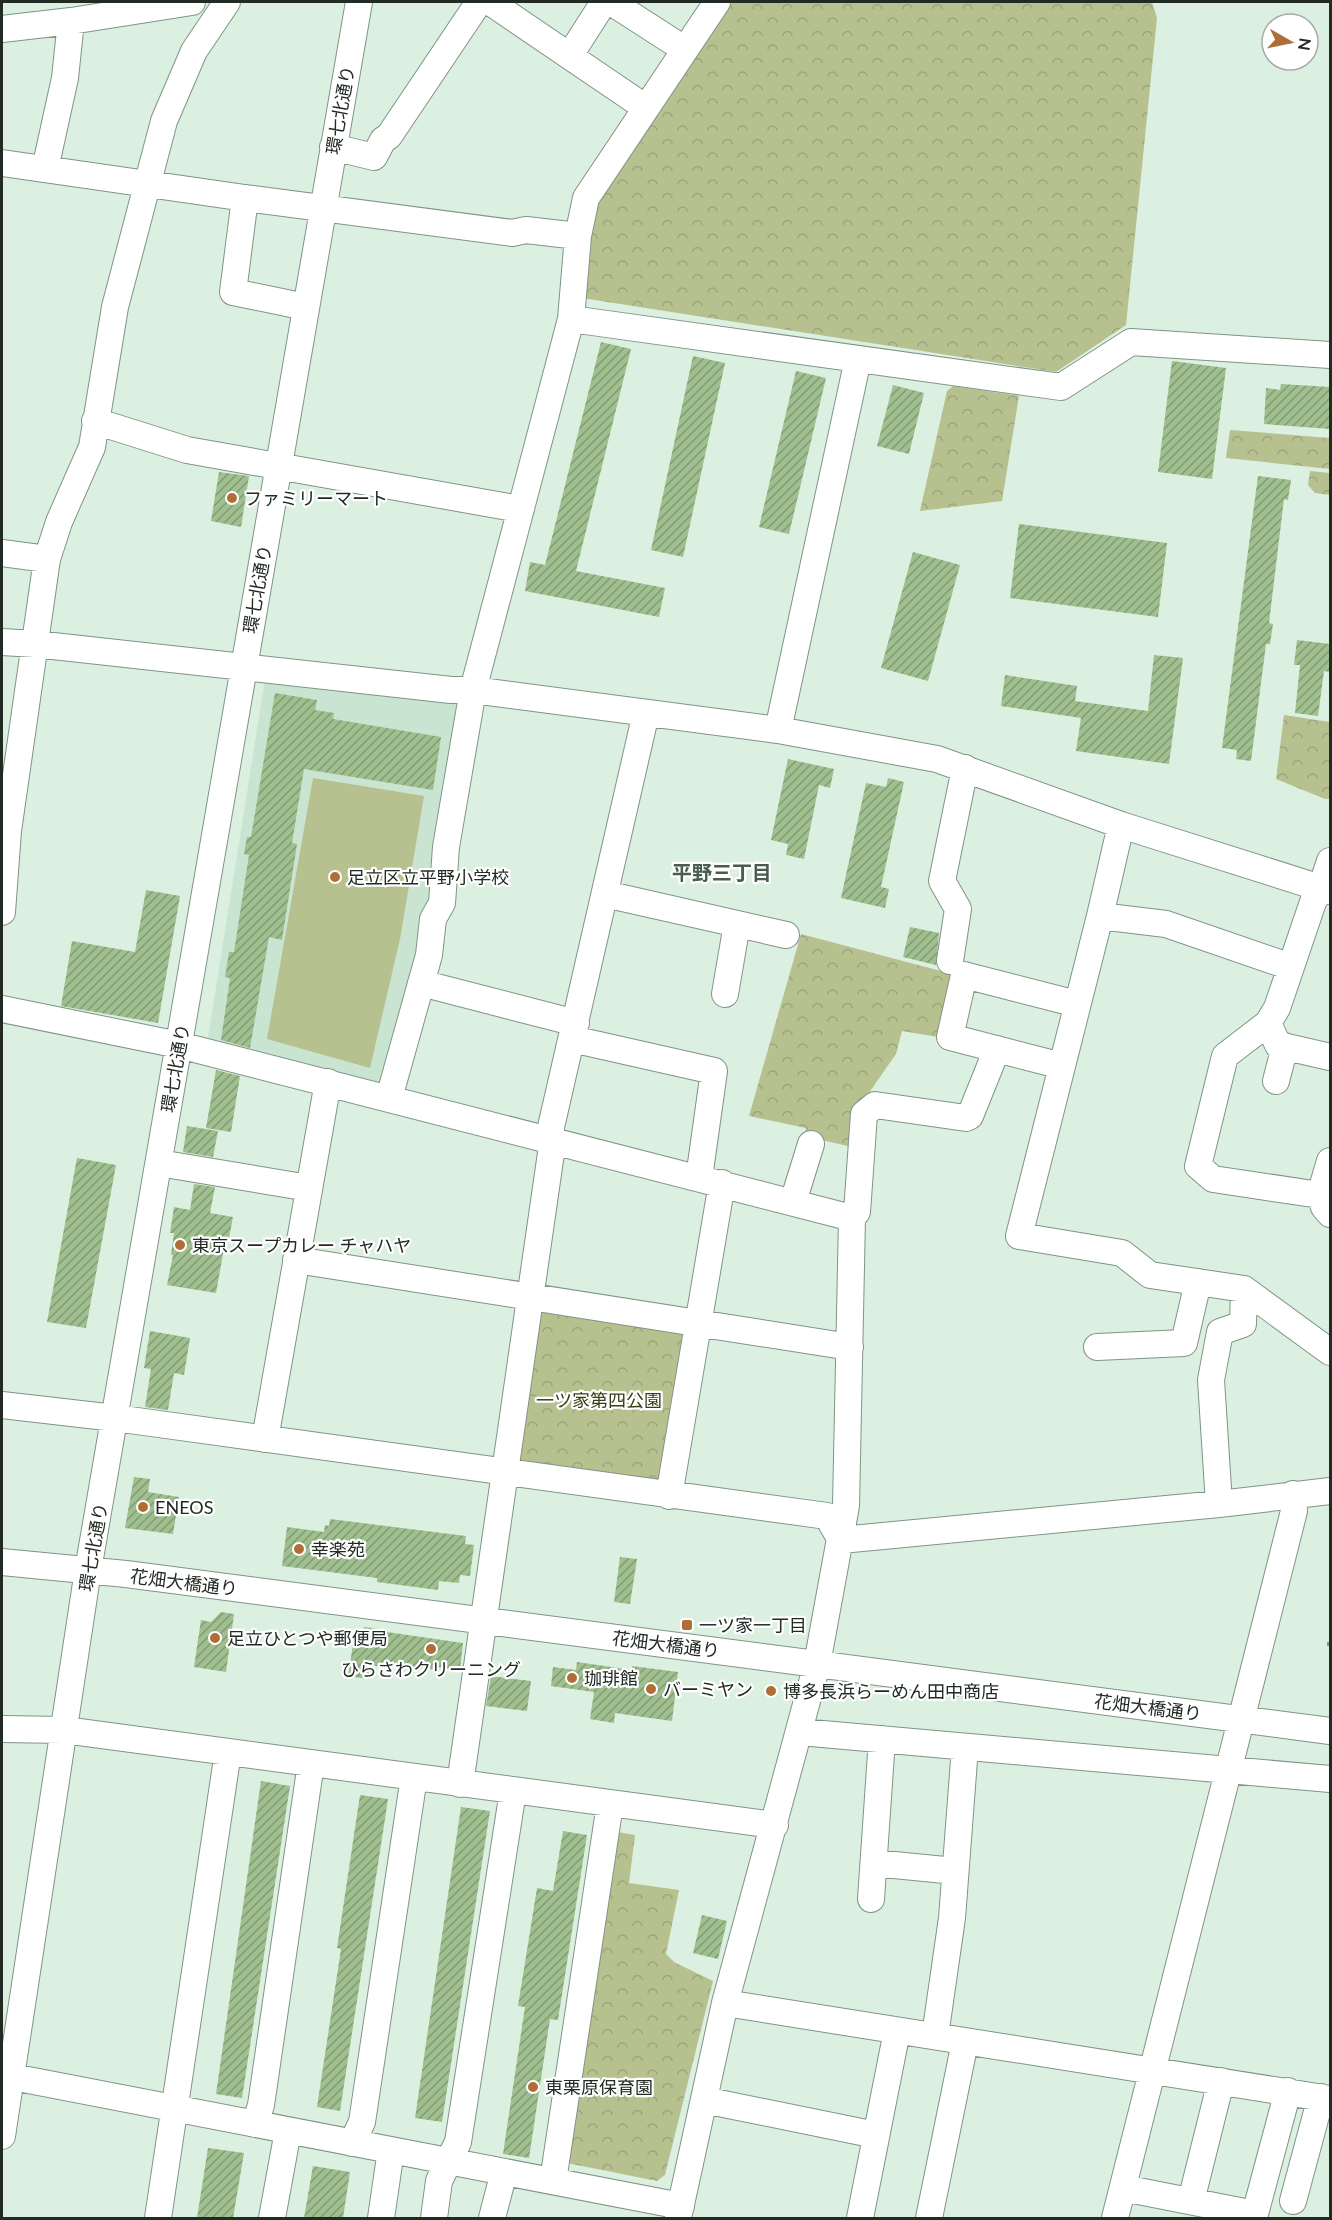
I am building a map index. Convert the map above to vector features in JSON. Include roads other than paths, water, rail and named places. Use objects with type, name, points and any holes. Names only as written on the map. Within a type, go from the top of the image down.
[{"type":"street","points":[[2,30],[192,2]]},
{"type":"street","points":[[2,912],[5,831],[47,559],[59,522],[92,447],[115,307],[164,121],[194,51],[227,2]]},
{"type":"street","name":"環七北通り","points":[[2,2136],[6,2076],[64,1730],[88,1570],[359,2]]},
{"type":"street","points":[[333,147],[374,157],[383,140],[389,136],[479,2]]},
{"type":"street","points":[[490,2],[646,108]]},
{"type":"street","points":[[570,55],[604,2]]},
{"type":"street","points":[[611,2],[684,49]]},
{"type":"street","points":[[389,1098],[429,955],[433,919],[442,903],[446,847],[473,690],[571,319],[578,236],[586,198],[717,2]]},
{"type":"street","points":[[45,169],[64,78],[71,21]]},
{"type":"street","points":[[2,163],[512,234],[526,230],[578,236]]},
{"type":"street","points":[[245,198],[233,292],[306,307]]},
{"type":"street","points":[[571,319],[1061,387],[1131,342],[1330,355]]},
{"type":"street","points":[[778,730],[858,358]]},
{"type":"street","points":[[96,420],[187,450],[520,508]]},
{"type":"street","points":[[2,553],[47,559]]},
{"type":"street","points":[[2,642],[244,666],[439,689],[473,690],[778,730],[914,754],[965,768],[1121,825],[1326,889]]},
{"type":"street","points":[[460,1784],[551,1153],[551,1128],[646,713]]},
{"type":"street","points":[[950,961],[958,909],[942,881],[965,768]]},
{"type":"street","points":[[1121,825],[1019,1236],[1122,1253],[1150,1275],[1244,1289],[1330,1352]]},
{"type":"street","points":[[1330,861],[1326,889],[1313,902],[1276,1008],[1268,1023],[1225,1056],[1198,1166],[1213,1179],[1325,1204],[1330,1161]]},
{"type":"street","points":[[605,894],[786,935]]},
{"type":"street","points":[[1100,916],[1166,924],[1291,967]]},
{"type":"street","points":[[725,994],[736,924]]},
{"type":"street","points":[[1062,1066],[950,1038],[964,975],[1077,1004]]},
{"type":"street","points":[[421,983],[574,1031],[714,1071],[710,1180],[698,1324],[669,1496]]},
{"type":"street","points":[[2,1009],[179,1045],[852,1218]]},
{"type":"street","points":[[1268,1023],[1278,1045],[1330,1057]]},
{"type":"street","points":[[1276,1081],[1285,1046]]},
{"type":"street","points":[[6,2076],[553,2181],[680,2212],[726,2003],[817,1664],[841,1540],[846,1506],[852,1218],[857,1212],[864,1114],[875,1105],[966,1118],[970,1116],[997,1049]]},
{"type":"street","points":[[265,1439],[328,1082]]},
{"type":"street","points":[[793,1202],[811,1144]]},
{"type":"street","points":[[159,1164],[309,1188]]},
{"type":"street","points":[[296,1260],[850,1347]]},
{"type":"street","points":[[1097,1347],[1184,1343],[1198,1282]]},
{"type":"street","points":[[1218,1504],[1211,1380],[1220,1332],[1243,1324],[1244,1289]]},
{"type":"street","points":[[2,1405],[115,1418],[827,1516],[841,1540]]},
{"type":"street","points":[[841,1540],[1330,1491]]},
{"type":"street","points":[[1115,2218],[1294,1511],[1293,1494]]},
{"type":"street","name":"花畑大橋通り","points":[[2,1562],[88,1570],[1330,1731]]},
{"type":"street","points":[[2,1729],[64,1730],[775,1825]]},
{"type":"street","points":[[800,1732],[1330,1779]]},
{"type":"street","points":[[871,1899],[882,1739]]},
{"type":"street","points":[[935,2036],[952,1917],[965,1747]]},
{"type":"street","points":[[158,2218],[228,1752]]},
{"type":"street","points":[[255,2124],[261,2105],[311,1763]]},
{"type":"street","points":[[352,2142],[362,2122],[414,1777]]},
{"type":"street","points":[[434,2218],[439,2181],[458,2142],[513,1791]]},
{"type":"street","points":[[553,2181],[610,1804]]},
{"type":"street","points":[[874,1863],[955,1871]]},
{"type":"street","points":[[726,2003],[1326,2098],[1293,2201]]},
{"type":"street","points":[[860,2218],[897,2031]]},
{"type":"street","points":[[930,2218],[965,2042]]},
{"type":"street","points":[[1191,2201],[1221,2081]]},
{"type":"street","points":[[1123,2188],[1255,2214],[1288,2091]]},
{"type":"street","points":[[704,2100],[876,2135]]},
{"type":"street","points":[[272,2218],[288,2131]]},
{"type":"street","points":[[381,2218],[391,2150]]},
{"type":"street","points":[[492,2218],[504,2172]]},
{"type":"place","name":"ファミリーマート","points":[[232,498]]},
{"type":"place","name":"足立区立平野小学校","points":[[335,877]]},
{"type":"place","name":"東京スープカレー チャハヤ","points":[[180,1245]]},
{"type":"place","name":"ENEOS","points":[[143,1507]]},
{"type":"place","name":"幸楽苑","points":[[299,1549]]},
{"type":"place","name":"一ツ家一丁目","points":[[687,1625]]},
{"type":"place","name":"足立ひとつや郵便局","points":[[215,1638]]},
{"type":"place","name":"ひらさわクリーニング","points":[[431,1649]]},
{"type":"place","name":"珈琲館","points":[[572,1678]]},
{"type":"place","name":"バーミヤン","points":[[651,1689]]},
{"type":"place","name":"博多長浜らーめん田中商店","points":[[771,1691]]},
{"type":"place","name":"東栗原保育園","points":[[533,2087]]},
{"type":"district","name":"平野三丁目","points":[[722,872]]},
{"type":"park label","name":"一ツ家第四公園","points":[[599,1400]]}]
